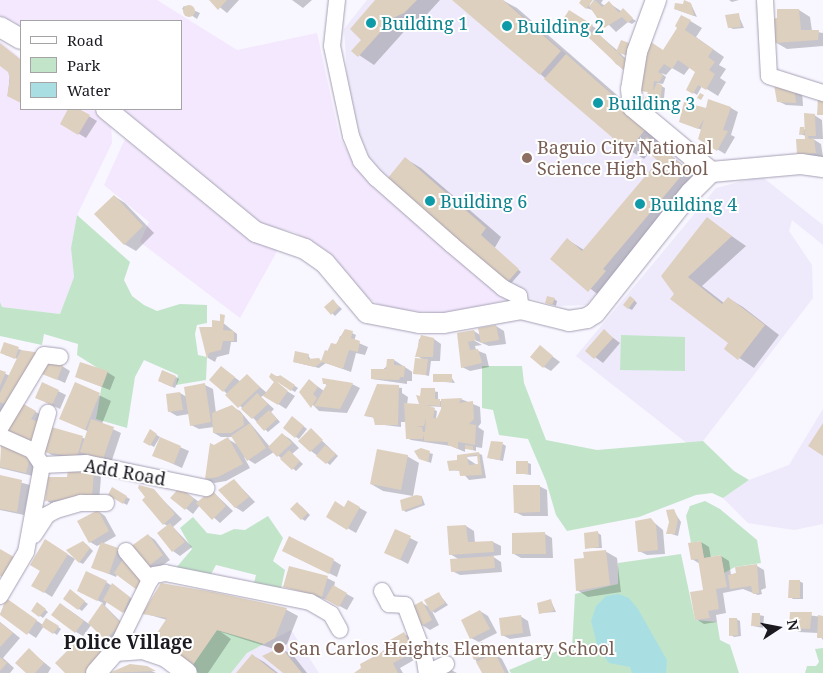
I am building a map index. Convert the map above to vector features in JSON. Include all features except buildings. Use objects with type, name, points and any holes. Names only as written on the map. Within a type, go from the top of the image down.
[{"type":"street","points":[[337,0],[332,46],[350,136],[361,161],[376,178],[452,245],[503,288],[519,296],[521,309]]},
{"type":"street","points":[[656,0],[637,52],[631,89],[633,107],[711,172]]},
{"type":"street","points":[[765,0],[769,76],[823,93]]},
{"type":"street","points":[[0,27],[20,38]]},
{"type":"street","points":[[107,110],[256,232],[305,249],[325,263],[367,313],[392,320],[444,324],[521,309],[569,321],[595,313],[691,192],[711,172],[738,168],[801,164],[823,167]]},
{"type":"street","points":[[0,428],[44,355],[60,357]]},
{"type":"street","name":"Add Road","points":[[28,543],[39,460],[48,414]]},
{"type":"street","points":[[0,436],[22,443],[39,460]]},
{"type":"street","name":"Add Road","points":[[39,460],[86,463],[206,488]]},
{"type":"street","name":"Add Road","points":[[0,596],[15,574],[28,543],[47,515],[56,510],[81,503],[106,503]]},
{"type":"street","points":[[126,551],[150,580]]},
{"type":"street","points":[[96,673],[115,652],[154,574],[177,574],[294,598],[321,606],[331,614],[340,630]]},
{"type":"street","points":[[382,591],[389,604],[405,604],[424,655],[427,673],[446,664]]},
{"type":"street","points":[[115,652],[152,650],[187,673]]},
{"type":"shaded area","points":[[0,0],[157,0],[237,50],[317,33],[340,138],[356,166],[511,299],[445,314],[387,309],[364,296],[325,250],[294,232],[261,225],[119,110],[182,110],[182,20],[20,20],[20,27],[13,21],[0,18]]},
{"type":"shaded area","name":"Baguio City National Science High School","points":[[367,0],[504,0],[699,169],[587,305],[559,306],[522,296],[383,184],[360,148],[349,106],[344,29]]},
{"type":"shaded area","points":[[0,41],[20,57],[20,110],[92,110],[111,124],[112,143],[77,215],[71,248],[74,277],[60,314],[2,307],[0,302]]},
{"type":"shaded area","points":[[125,139],[253,242],[280,246],[240,318],[140,242],[149,222],[104,185]]},
{"type":"shaded area","points":[[761,176],[823,225],[823,245],[792,220],[789,231],[812,265],[813,298],[703,441],[688,444],[576,356],[716,188]]},
{"type":"shaded area","points":[[823,409],[823,524],[794,530],[748,523],[723,498],[749,480],[789,465]]},
{"type":"shaded area","name":"San Carlos Heights Elementary School","points":[[291,630],[319,673],[231,673],[247,653]]},
{"type":"green space","points":[[77,215],[130,262],[124,280],[132,296],[144,305],[157,311],[180,304],[207,305],[207,323],[197,325],[195,334],[198,355],[207,357],[206,380],[176,385],[178,375],[144,360],[135,377],[127,428],[96,419],[104,372],[77,355],[78,344],[44,334],[42,345],[0,336],[0,302],[2,307],[60,314],[74,277],[71,248]]},
{"type":"green space","points":[[621,335],[685,337],[685,371],[620,370]]},
{"type":"green space","points":[[482,366],[522,366],[524,383],[546,440],[597,450],[703,441],[734,471],[749,480],[723,498],[712,493],[696,495],[639,517],[567,531],[556,515],[546,481],[528,439],[499,435],[493,410],[482,408]]},
{"type":"green space","points":[[705,501],[720,509],[757,540],[761,563],[735,567],[724,573],[721,555],[704,558],[701,541],[691,543],[686,516],[690,506]]},
{"type":"green space","points":[[268,516],[283,538],[273,561],[285,570],[280,593],[253,587],[256,575],[216,565],[209,578],[176,568],[192,549],[180,528],[193,517],[207,533],[221,535],[234,529],[245,530]]},
{"type":"green space","points":[[681,554],[695,620],[717,622],[720,640],[730,645],[739,673],[511,673],[509,670],[547,654],[572,648],[575,594],[618,584],[618,563]]},
{"type":"green space","points":[[217,630],[264,644],[247,653],[231,673],[195,673],[190,669]]},
{"type":"green space","points":[[823,648],[823,673],[805,673],[807,666],[816,666],[819,662],[815,649]]},
{"type":"water","points":[[619,594],[629,598],[638,609],[667,660],[666,673],[632,673],[630,667],[609,663],[598,648],[591,621],[596,606],[606,596]]},
{"type":"place","name":"Building 1","points":[[371,23]]},
{"type":"place","name":"Building 2","points":[[507,26]]},
{"type":"place","name":"Building 3","points":[[598,103]]},
{"type":"place","name":"Baguio City National Science High School","points":[[527,158]]},
{"type":"place","name":"Building 6","points":[[430,201]]},
{"type":"place","name":"Building 4","points":[[640,204]]},
{"type":"place","name":"San Carlos Heights Elementary School","points":[[279,648]]},
{"type":"district","name":"Police Village","points":[[128,643]]}]
